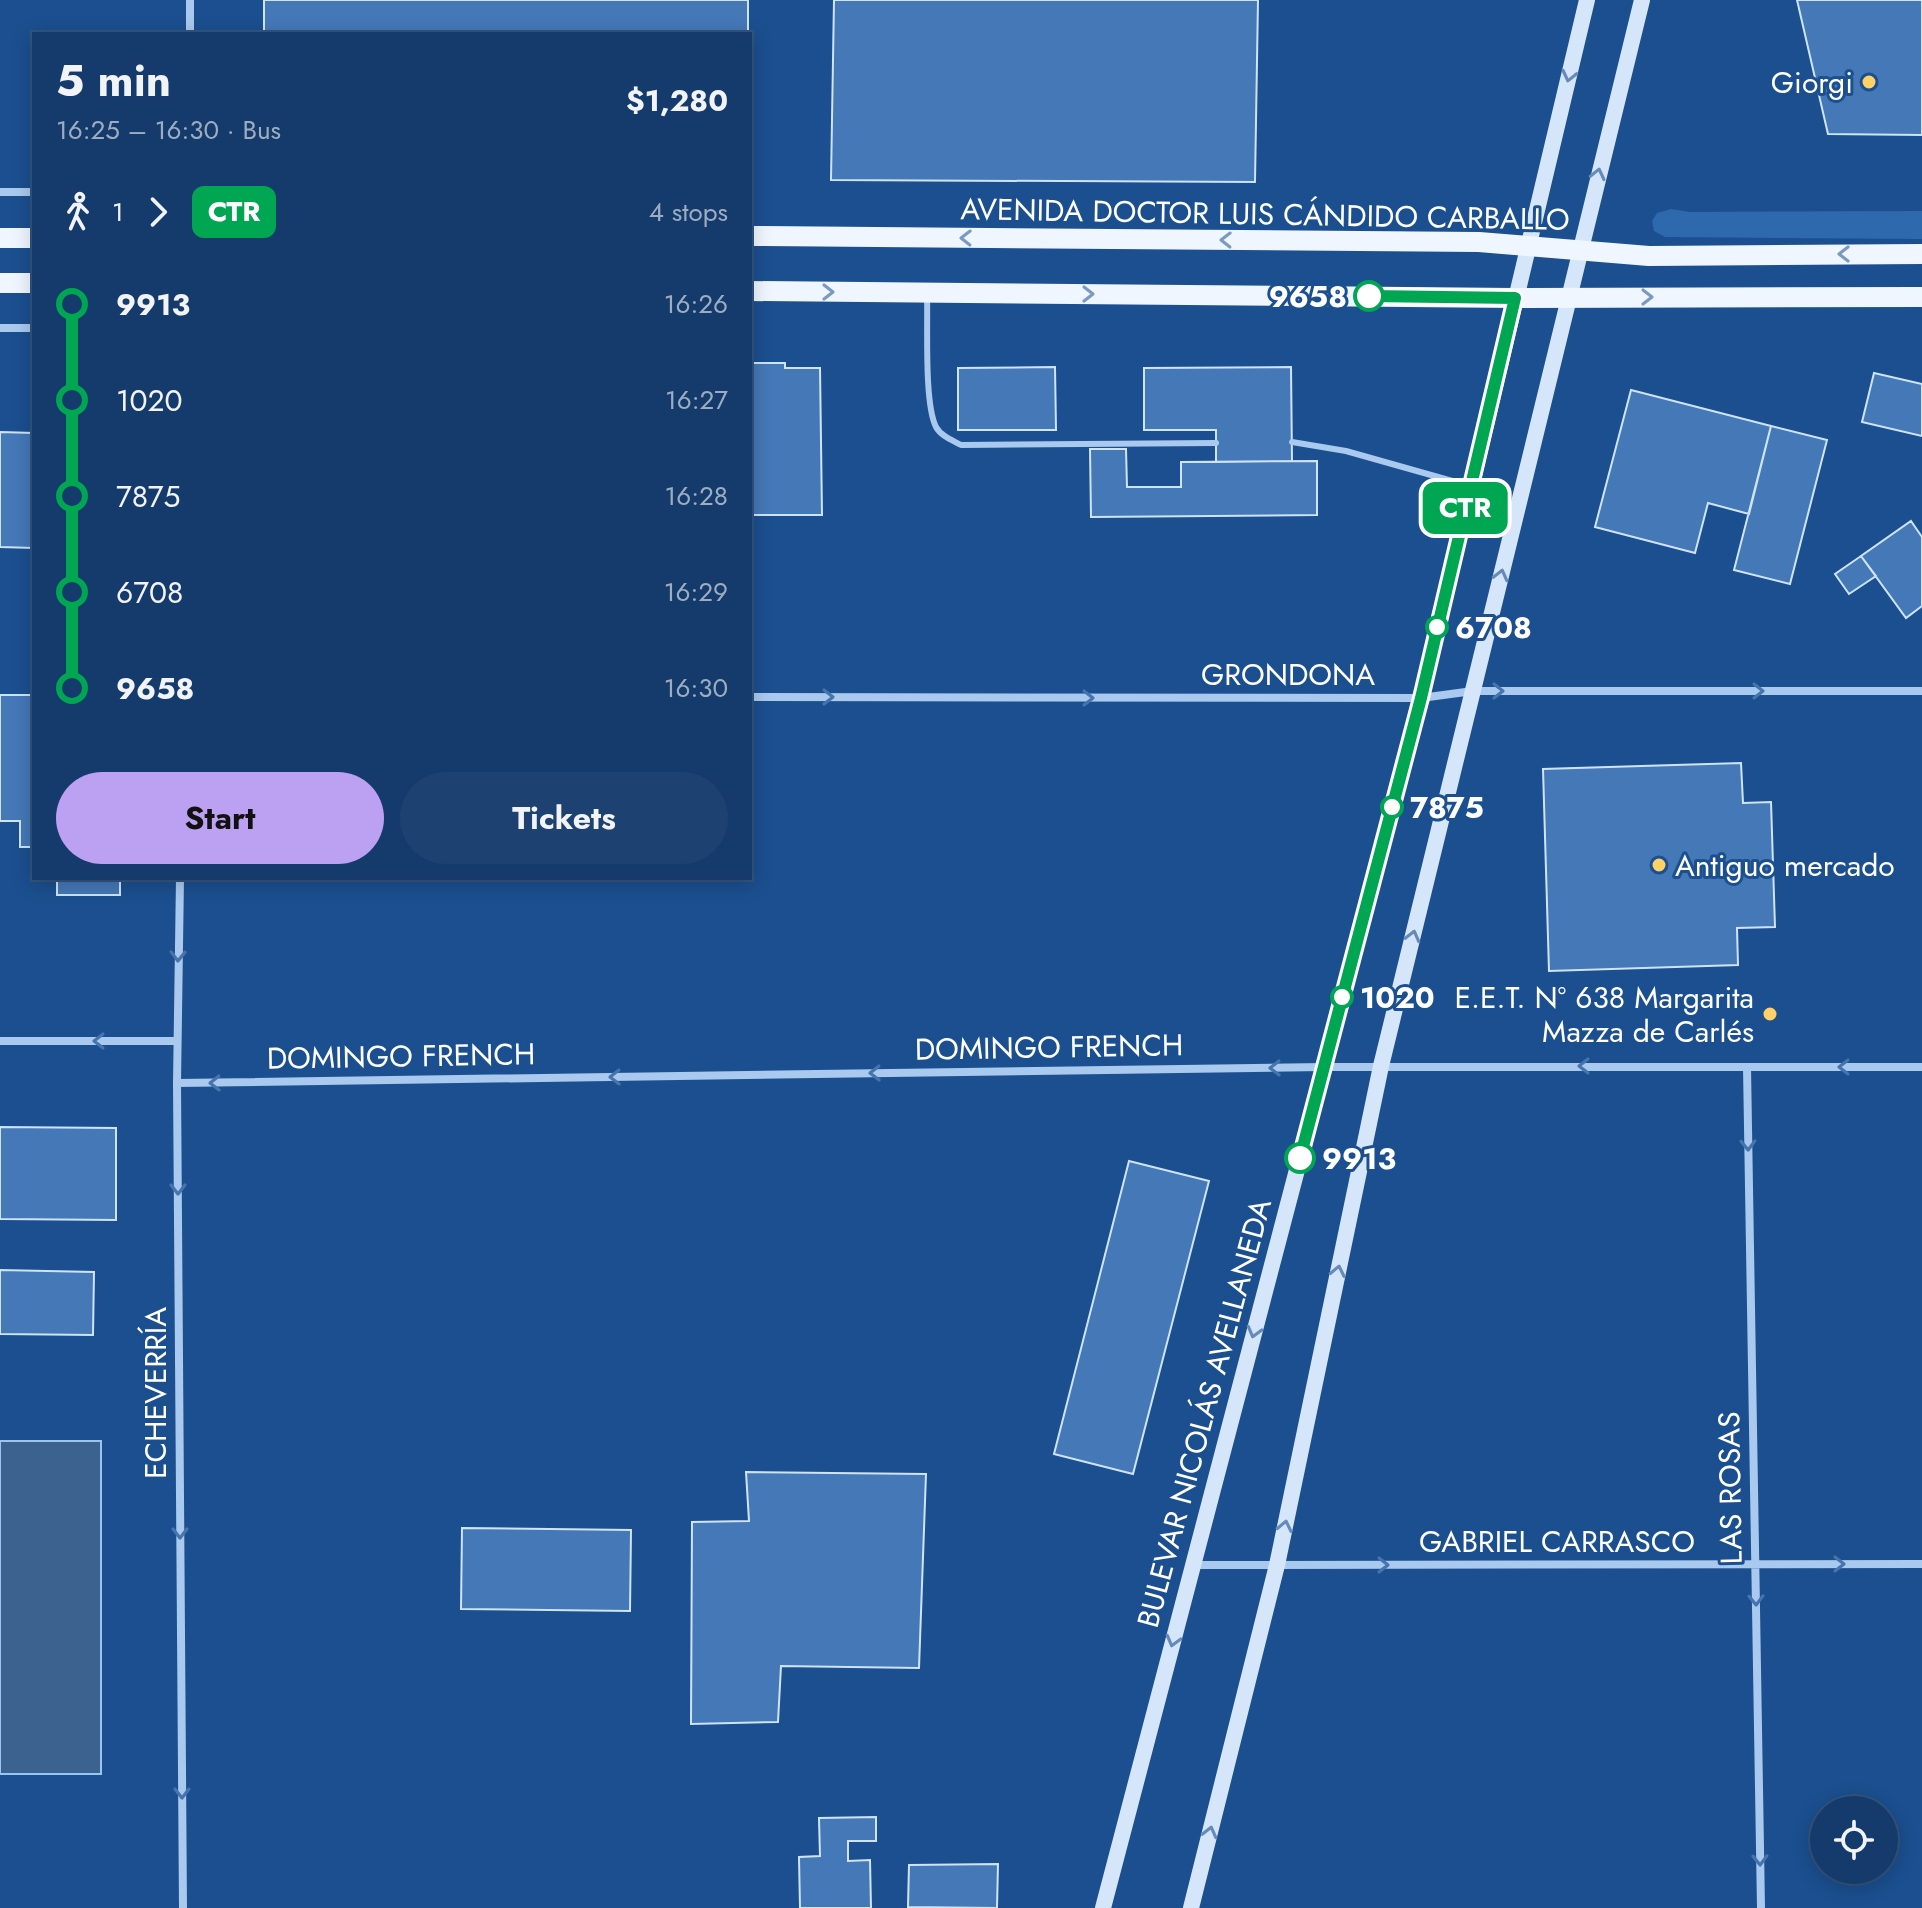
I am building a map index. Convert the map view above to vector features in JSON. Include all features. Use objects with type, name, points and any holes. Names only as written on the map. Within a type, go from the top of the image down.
[{"type":"main road","name":"BULEVAR NICOLÁS AVELLANEDA","points":[[1103,1908],[1421,698],[1587,0]]},
{"type":"main road","points":[[1191,1908],[1277,1565],[1381,1066],[1642,0]]},
{"type":"main road","name":"AVENIDA DOCTOR LUIS CÁNDIDO CARBALLO","points":[[752,236],[1479,242],[1649,256],[1922,254]]},
{"type":"main road","points":[[0,238],[32,238]]},
{"type":"main road","points":[[0,283],[32,283]]},
{"type":"main road","points":[[752,291],[1515,298],[1922,297]]},
{"type":"street","points":[[190,0],[190,32]]},
{"type":"street","points":[[0,192],[32,192]]},
{"type":"street","points":[[0,328],[32,328]]},
{"type":"street","name":"GRONDONA","points":[[752,697],[1421,698],[1473,691],[1922,691]]},
{"type":"street","name":"ECHEVERRÍA","points":[[180,880],[177,1083],[183,1908]]},
{"type":"street","points":[[0,1041],[177,1041]]},
{"type":"street","name":"DOMINGO FRENCH","points":[[177,1083],[1381,1066],[1922,1067]]},
{"type":"street","name":"LAS ROSAS","points":[[1747,1067],[1761,1908]]},
{"type":"street","name":"GABRIEL CARRASCO","points":[[1193,1565],[1922,1564]]},
{"type":"lane","points":[[927,293],[931,407],[936,428],[961,445],[1216,443]]},
{"type":"lane","points":[[1292,442],[1346,451],[1470,486]]},
{"type":"shaded area","points":[[1671,209],[1690,212],[1922,211],[1922,239],[1665,237],[1654,231],[1652,221],[1657,213]]},
{"type":"shaded area","points":[[0,1441],[101,1441],[101,1774],[0,1774]]},
{"type":"building","points":[[264,0],[748,0],[748,32],[264,32]]},
{"type":"building","points":[[834,0],[1258,0],[1255,182],[831,180]]},
{"type":"building","name":"Giorgi","points":[[1797,0],[1922,0],[1922,135],[1828,134]]},
{"type":"building","points":[[752,363],[785,363],[785,368],[820,368],[822,515],[752,515]]},
{"type":"building","points":[[1055,367],[1056,430],[958,430],[958,368]]},
{"type":"building","points":[[1291,367],[1292,461],[1216,462],[1216,430],[1144,430],[1144,368]]},
{"type":"building","points":[[1874,373],[1922,384],[1922,436],[1862,422]]},
{"type":"building","points":[[1631,390],[1771,426],[1749,514],[1708,503],[1695,553],[1595,527]]},
{"type":"building","points":[[1771,426],[1827,440],[1790,584],[1734,570]]},
{"type":"building","points":[[0,432],[32,433],[32,548],[0,547]]},
{"type":"building","points":[[1090,449],[1126,449],[1127,487],[1181,487],[1181,462],[1317,461],[1317,515],[1091,517]]},
{"type":"building","points":[[1911,521],[1922,537],[1922,606],[1906,618],[1861,556]]},
{"type":"building","points":[[1861,556],[1876,576],[1849,594],[1835,574]]},
{"type":"building","points":[[0,695],[32,695],[32,847],[20,847],[20,821],[0,821]]},
{"type":"building","name":"Antiguo mercado","points":[[1741,763],[1743,803],[1771,802],[1775,927],[1737,928],[1738,965],[1549,971],[1543,769]]},
{"type":"building","points":[[57,880],[120,880],[120,895],[57,895]]},
{"type":"building","points":[[0,1127],[116,1128],[116,1220],[0,1219]]},
{"type":"building","points":[[1129,1161],[1209,1181],[1133,1474],[1054,1454]]},
{"type":"building","points":[[0,1270],[94,1272],[93,1335],[0,1334]]},
{"type":"building","points":[[746,1472],[926,1474],[919,1668],[781,1666],[778,1722],[691,1724],[692,1522],[749,1521]]},
{"type":"building","points":[[462,1528],[631,1530],[630,1611],[461,1609]]},
{"type":"building","points":[[876,1817],[876,1841],[848,1841],[848,1861],[870,1860],[871,1908],[800,1908],[799,1857],[820,1856],[819,1818]]},
{"type":"building","points":[[998,1864],[997,1908],[908,1907],[909,1865]]},
{"type":"bus line","name":"CTR","points":[[1300,1158],[1421,698],[1515,298],[1369,296]]},
{"type":"place","name":"Giorgi","points":[[1869,82]]},
{"type":"place","name":"9658","points":[[1369,296]]},
{"type":"place","name":"6708","points":[[1437,627]]},
{"type":"place","name":"7875","points":[[1392,807]]},
{"type":"place","name":"Antiguo mercado","points":[[1659,865]]},
{"type":"place","name":"1020","points":[[1342,997]]},
{"type":"place","name":"E.E.T. Nº 638 Margarita Mazza de Carlés","points":[[1770,1014]]},
{"type":"place","name":"9913","points":[[1300,1158]]}]
